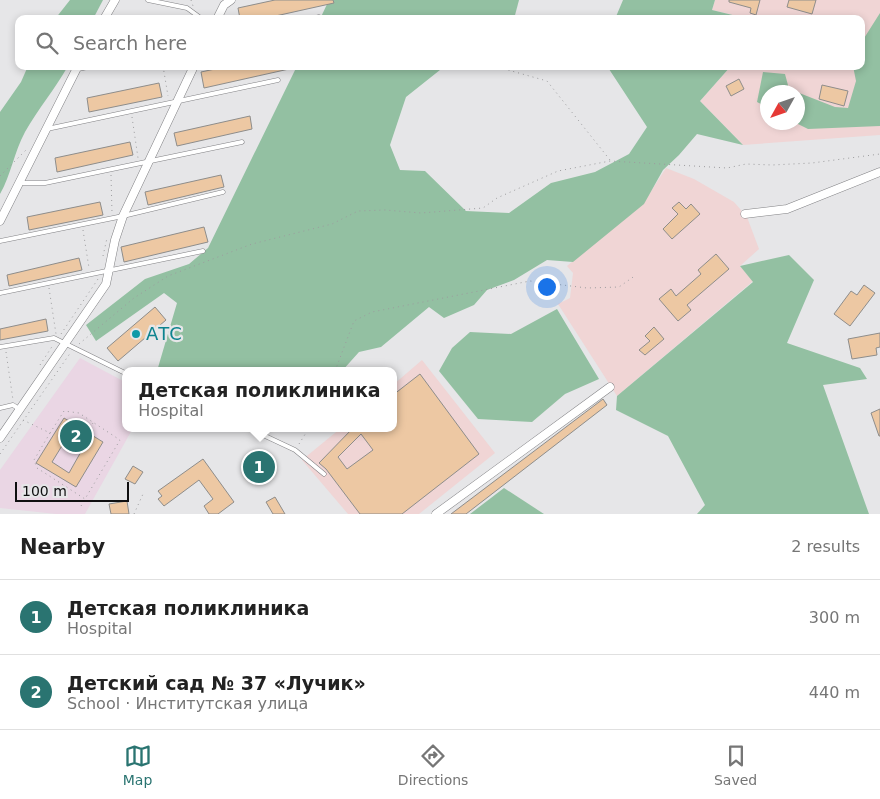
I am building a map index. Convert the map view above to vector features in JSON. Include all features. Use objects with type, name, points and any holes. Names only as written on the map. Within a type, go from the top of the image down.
[{"type":"street","points":[[106,15],[115,0]]},
{"type":"street","points":[[219,15],[224,5],[232,0]]},
{"type":"street","points":[[0,221],[21,183],[76,70]]},
{"type":"street","points":[[0,438],[17,408],[66,343],[106,284],[106,273],[123,216],[151,161],[192,70]]},
{"type":"street","points":[[745,214],[787,209],[880,172]]},
{"type":"street","points":[[436,514],[610,387]]},
{"type":"lane","points":[[148,0],[187,8],[197,15]]},
{"type":"lane","points":[[47,129],[278,80]]},
{"type":"lane","points":[[21,183],[45,183],[242,142]]},
{"type":"lane","points":[[0,241],[123,216],[223,192]]},
{"type":"lane","points":[[0,294],[106,273],[202,251]]},
{"type":"lane","points":[[2,347],[54,338],[122,371]]},
{"type":"lane","points":[[0,408],[17,408]]},
{"type":"lane","points":[[257,432],[296,450],[324,474]]},
{"type":"path","points":[[192,0],[193,6]]},
{"type":"path","points":[[164,70],[170,102]]},
{"type":"path","points":[[508,70],[547,81],[610,161]]},
{"type":"path","points":[[131,110],[138,163]]},
{"type":"path","points":[[0,176],[28,147]]},
{"type":"path","points":[[0,454],[75,347],[134,298],[168,276],[252,244],[332,224],[358,211],[385,210],[421,213],[484,208],[497,198],[558,171],[610,161],[727,168],[746,164],[812,163],[880,154]]},
{"type":"path","points":[[111,169],[112,218]]},
{"type":"path","points":[[82,224],[90,276]]},
{"type":"path","points":[[35,372],[106,273],[104,244],[108,235]]},
{"type":"path","points":[[337,367],[354,321],[372,312],[530,281],[587,288],[619,287],[636,275]]},
{"type":"path","points":[[48,284],[57,339]]},
{"type":"path","points":[[2,347],[17,408]]},
{"type":"path","points":[[17,408],[19,397]]},
{"type":"path","points":[[81,506],[120,440],[79,413],[64,411],[34,460],[36,468],[85,499]]},
{"type":"path","points":[[23,421],[50,433]]},
{"type":"path","points":[[87,432],[93,423]]},
{"type":"path","points":[[296,450],[307,432]]},
{"type":"path","points":[[57,481],[59,477]]},
{"type":"path","points":[[134,514],[142,494]]},
{"type":"shaded area","points":[[715,0],[880,0],[880,135],[743,145],[700,101],[727,70],[865,70],[865,15],[733,15],[712,10]]},
{"type":"shaded area","points":[[666,168],[694,179],[734,202],[747,217],[759,249],[740,266],[753,281],[617,396],[558,304],[570,298],[573,273],[567,266],[644,202]]},
{"type":"shaded area","points":[[80,358],[122,380],[122,432],[131,432],[85,514],[56,514],[0,508],[0,470]]},
{"type":"shaded area","points":[[422,360],[495,453],[419,514],[348,514],[302,460],[336,432],[397,432],[397,382]]},
{"type":"green space","points":[[70,0],[103,0],[95,15],[58,15]]},
{"type":"green space","points":[[329,0],[519,0],[515,15],[322,15]]},
{"type":"green space","points":[[623,0],[715,0],[712,10],[733,15],[617,15]]},
{"type":"green space","points":[[880,13],[880,126],[808,129],[805,128],[805,96],[835,107],[848,108],[856,81],[854,70],[865,70],[865,37]]},
{"type":"green space","points":[[26,70],[66,70],[25,132],[0,194],[0,112],[21,82]]},
{"type":"green space","points":[[295,70],[440,70],[406,97],[390,145],[400,170],[425,171],[466,211],[509,213],[551,183],[595,172],[629,154],[647,127],[610,70],[727,70],[700,101],[743,145],[697,134],[663,170],[644,204],[573,262],[547,260],[514,280],[487,290],[474,305],[444,318],[429,307],[381,347],[359,352],[346,367],[158,367],[177,303],[164,293],[96,341],[86,325],[145,279],[189,264],[208,248]]},
{"type":"green space","points":[[763,72],[785,74],[788,85],[760,85]]},
{"type":"green space","points":[[760,87],[760,104],[757,102]]},
{"type":"green space","points":[[789,255],[814,280],[787,343],[860,368],[867,379],[823,385],[869,514],[697,514],[705,505],[668,436],[616,410],[617,396],[753,282],[740,266]]},
{"type":"green space","points":[[557,309],[599,379],[565,394],[532,422],[478,419],[439,371],[452,348],[470,332],[511,334]]},
{"type":"green space","points":[[504,488],[544,514],[470,514]]},
{"type":"building","points":[[275,0],[333,0],[334,3],[280,15],[239,15],[238,8]]},
{"type":"building","points":[[729,0],[760,0],[756,15],[750,13],[751,8],[729,2]]},
{"type":"building","points":[[789,0],[816,0],[812,14],[787,7]]},
{"type":"building","points":[[210,70],[285,70],[204,88],[201,72]]},
{"type":"building","points":[[739,79],[744,89],[731,96],[726,86]]},
{"type":"building","points":[[159,83],[162,97],[89,112],[87,98]]},
{"type":"building","points":[[822,85],[848,91],[844,106],[819,99]]},
{"type":"building","points":[[250,116],[252,129],[177,146],[174,133]]},
{"type":"building","points":[[130,142],[133,155],[57,172],[55,158]]},
{"type":"building","points":[[221,175],[224,187],[148,205],[145,192]]},
{"type":"building","points":[[100,202],[103,215],[29,230],[27,217]]},
{"type":"building","points":[[679,202],[686,209],[691,204],[700,214],[672,239],[663,229],[678,214],[672,208]]},
{"type":"building","points":[[204,227],[208,242],[124,262],[121,247]]},
{"type":"building","points":[[716,254],[729,269],[687,305],[691,310],[678,321],[659,299],[671,289],[676,296],[701,274],[698,270]]},
{"type":"building","points":[[79,258],[82,270],[9,286],[7,275]]},
{"type":"building","points":[[864,285],[875,293],[850,326],[834,314],[851,291],[857,295]]},
{"type":"building","name":"АТС","points":[[155,307],[166,320],[118,361],[107,348]]},
{"type":"building","points":[[46,319],[48,331],[0,340],[0,329]]},
{"type":"building","points":[[654,327],[664,339],[645,355],[639,350],[650,341],[645,336]]},
{"type":"building","points":[[880,333],[880,347],[876,348],[877,355],[852,359],[848,339]]},
{"type":"building","points":[[420,374],[479,454],[402,514],[360,514],[326,469],[319,463],[349,432],[397,432],[397,392]],"holes":[[[361,434],[373,450],[347,469],[338,457]]]},
{"type":"building","points":[[603,399],[607,405],[466,514],[451,514]]},
{"type":"building","points":[[880,409],[880,436],[879,436],[871,413]]},
{"type":"building","points":[[64,418],[103,442],[76,487],[36,463]],"holes":[[[71,431],[87,441],[69,473],[52,462]]]},
{"type":"building","points":[[257,453],[272,473],[260,482],[245,462]]},
{"type":"building","points":[[203,459],[234,502],[218,514],[209,514],[204,506],[213,499],[199,480],[164,506],[158,499],[162,496],[158,491]]},
{"type":"building","points":[[133,466],[143,472],[135,484],[125,479]]},
{"type":"building","points":[[275,497],[285,514],[273,514],[266,502]]},
{"type":"building","points":[[127,501],[129,514],[111,514],[109,504]]},
{"type":"place","name":"АТС","points":[[136,334]]},
{"type":"place","name":"Детский сад № 37 «Лучик»","points":[[76,436]]},
{"type":"place","name":"Детская поликлиника","points":[[259,467]]}]
